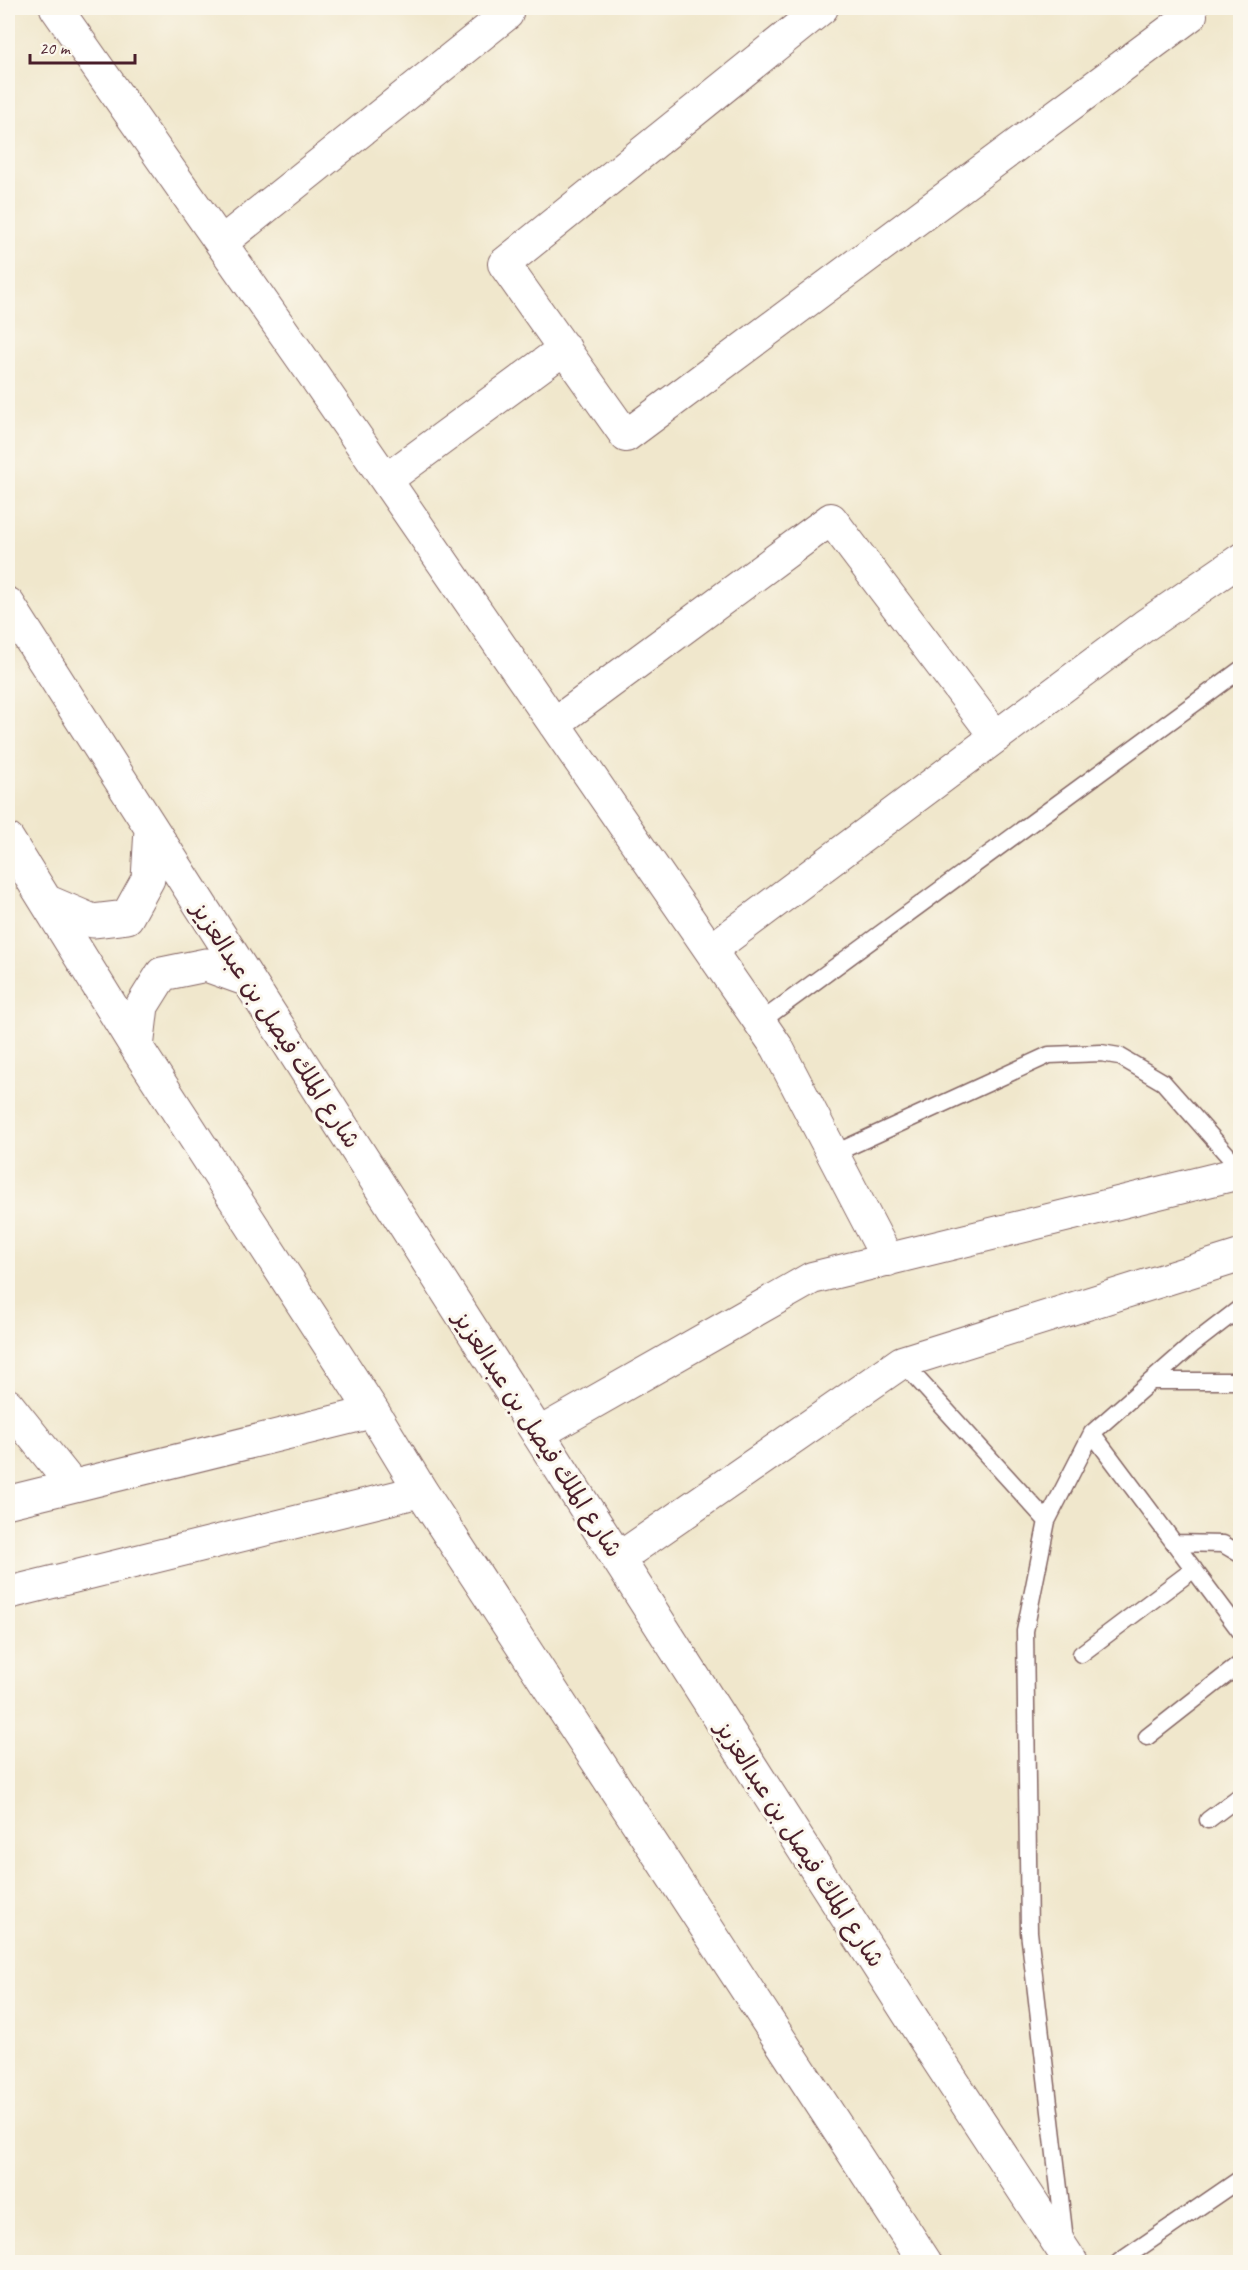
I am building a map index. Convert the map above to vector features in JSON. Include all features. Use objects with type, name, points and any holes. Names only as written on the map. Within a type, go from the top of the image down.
[{"type":"street","points":[[56,8],[386,480],[777,1047],[888,1260]]},
{"type":"street","points":[[221,243],[507,14],[502,8]]},
{"type":"street","points":[[822,8],[504,264],[626,436],[1191,15],[1185,8]]},
{"type":"street","points":[[386,480],[565,348]]},
{"type":"street","points":[[554,724],[831,519],[996,737]]},
{"type":"street","points":[[711,950],[1144,626],[1240,560]]},
{"type":"street","name":"شارع الملك فيصل بن عبدالعزيز","points":[[8,604],[939,2061],[1069,2259]]},
{"type":"street","points":[[46,902],[93,921],[127,917],[148,879],[151,829]]},
{"type":"street","points":[[8,840],[421,1491],[925,2262]]},
{"type":"street","points":[[138,1048],[142,1006],[162,974],[206,965],[248,980]]},
{"type":"street","points":[[538,1434],[812,1278],[1240,1171]]},
{"type":"street","points":[[618,1559],[902,1362],[1240,1256]]},
{"type":"street","points":[[8,1405],[72,1485]]},
{"type":"street","points":[[8,1502],[373,1412]]},
{"type":"street","points":[[8,1593],[421,1491]]},
{"type":"lane","points":[[760,1022],[1240,670]]},
{"type":"lane","points":[[833,1154],[1049,1054],[1101,1053],[1119,1056],[1163,1082],[1240,1171]]},
{"type":"lane","points":[[1069,2259],[1029,1932],[1024,1631],[1047,1521],[1092,1433],[1192,1346],[1240,1308]]},
{"type":"lane","points":[[902,1362],[1047,1521]]},
{"type":"lane","points":[[1151,1382],[1240,1381]]},
{"type":"lane","points":[[1092,1433],[1240,1631]]},
{"type":"lane","points":[[1174,1542],[1223,1544],[1240,1554]]},
{"type":"lane","points":[[1081,1654],[1194,1569]]},
{"type":"lane","points":[[1147,1737],[1240,1664]]},
{"type":"lane","points":[[1209,1820],[1240,1796]]},
{"type":"lane","points":[[1119,2262],[1240,2179]]}]
